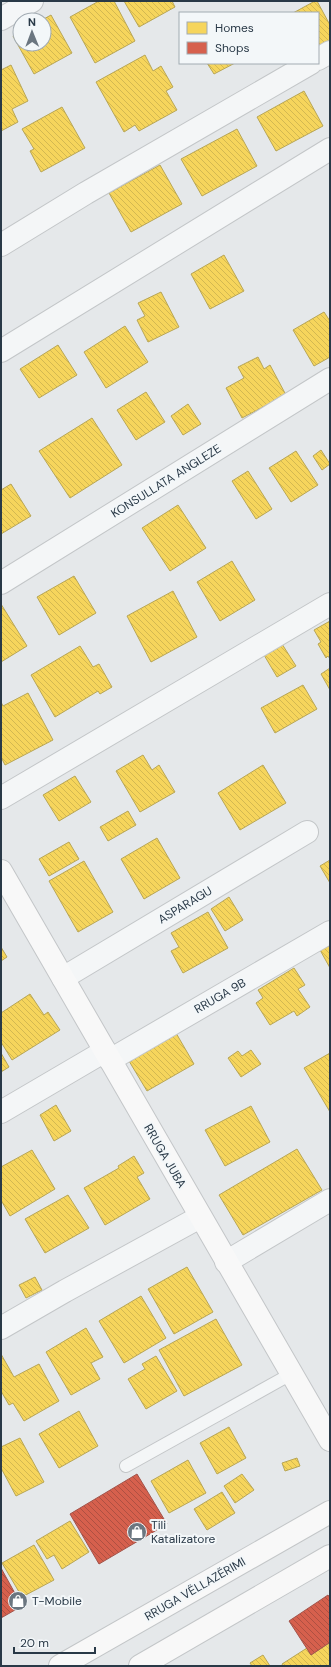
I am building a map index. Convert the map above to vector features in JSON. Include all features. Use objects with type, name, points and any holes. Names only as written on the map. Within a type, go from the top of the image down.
[{"type":"street","points":[[1,20],[32,1]]},
{"type":"street","points":[[319,58],[330,52]]},
{"type":"street","points":[[1,245],[86,193],[309,64]]},
{"type":"street","points":[[1,351],[330,148]]},
{"type":"street","name":"KONSULLATA ANGLEZE","points":[[1,583],[330,378]]},
{"type":"street","points":[[1,798],[330,604]]},
{"type":"street","name":"ASPARAGU","points":[[63,978],[307,832]]},
{"type":"street","name":"RRUGA JUBA","points":[[1,871],[7,894],[63,978],[330,1440]]},
{"type":"street","name":"RRUGA 9B","points":[[1,1112],[330,932]]},
{"type":"street","points":[[226,1262],[330,1200]]},
{"type":"street","points":[[1,1328],[200,1217]]},
{"type":"street","name":"RRUGA VËLLAZËRIMI","points":[[60,1666],[330,1512]]},
{"type":"street","points":[[140,1666],[330,1556]]},
{"type":"lane","points":[[126,1466],[291,1374]]},
{"type":"building: Homes","points":[[99,1],[114,1],[135,41],[95,63],[70,17]]},
{"type":"building: Homes","points":[[124,1],[172,1],[175,7],[139,27]]},
{"type":"building: Homes","points":[[317,1],[330,25],[330,40],[319,46],[319,12],[295,12]]},
{"type":"building: Homes","points":[[52,17],[72,53],[34,74],[22,52],[52,52]]},
{"type":"building: Homes","points":[[145,55],[153,71],[161,66],[173,87],[166,91],[177,110],[139,131],[135,125],[124,132],[96,82]]},
{"type":"building: Homes","points":[[208,64],[233,64],[214,74]]},
{"type":"building: Homes","points":[[11,65],[28,101],[12,109],[18,122],[1,131],[1,70]]},
{"type":"building: Homes","points":[[304,91],[323,126],[276,151],[257,117]]},
{"type":"building: Homes","points":[[62,107],[85,148],[41,172],[30,151],[34,149],[22,129]]},
{"type":"building: Homes","points":[[237,129],[257,166],[202,196],[181,159]]},
{"type":"building: Homes","points":[[160,165],[182,204],[131,232],[109,193]]},
{"type":"building: Homes","points":[[224,255],[244,291],[210,309],[191,274]]},
{"type":"building: Homes","points":[[161,292],[179,327],[148,342],[137,320],[145,316],[138,303]]},
{"type":"building: Homes","points":[[324,312],[330,321],[330,357],[314,366],[293,330]]},
{"type":"building: Homes","points":[[125,326],[148,362],[106,388],[84,352]]},
{"type":"building: Homes","points":[[58,345],[77,375],[39,398],[20,369]]},
{"type":"building: Homes","points":[[258,357],[264,369],[270,365],[286,395],[242,418],[226,388],[244,378],[238,367]]},
{"type":"building: Homes","points":[[146,392],[165,422],[136,440],[117,410]]},
{"type":"building: Homes","points":[[188,404],[201,424],[183,435],[171,416]]},
{"type":"building: Homes","points":[[92,418],[122,465],[70,498],[39,451]]},
{"type":"building: Homes","points":[[321,450],[330,464],[322,470],[313,456]]},
{"type":"building: Homes","points":[[296,451],[318,485],[291,502],[269,468]]},
{"type":"building: Homes","points":[[248,471],[272,509],[256,519],[232,481]]},
{"type":"building: Homes","points":[[11,484],[31,516],[1,534],[1,490]]},
{"type":"building: Homes","points":[[178,505],[206,548],[170,571],[142,528]]},
{"type":"building: Homes","points":[[232,561],[255,600],[220,621],[197,582]]},
{"type":"building: Homes","points":[[74,576],[96,613],[59,635],[37,597]]},
{"type":"building: Homes","points":[[173,591],[197,637],[151,662],[127,616]]},
{"type":"building: Homes","points":[[1,604],[27,646],[1,662]]},
{"type":"building: Homes","points":[[330,621],[330,659],[328,656],[326,658],[318,644],[321,642],[314,630]]},
{"type":"building: Homes","points":[[282,644],[296,666],[277,677],[264,655]]},
{"type":"building: Homes","points":[[80,646],[93,667],[99,664],[112,687],[100,694],[98,691],[55,717],[31,675]]},
{"type":"building: Homes","points":[[330,668],[330,690],[321,674]]},
{"type":"building: Homes","points":[[303,685],[317,709],[275,733],[261,708]]},
{"type":"building: Homes","points":[[28,693],[53,740],[5,765],[1,757],[1,702],[3,706]]},
{"type":"building: Homes","points":[[143,755],[152,770],[159,765],[175,792],[140,812],[116,771]]},
{"type":"building: Homes","points":[[263,765],[286,803],[240,830],[218,793]]},
{"type":"building: Homes","points":[[75,776],[91,802],[59,821],[43,795]]},
{"type":"building: Homes","points":[[128,811],[136,825],[108,841],[100,827]]},
{"type":"building: Homes","points":[[157,838],[180,878],[144,899],[121,859]]},
{"type":"building: Homes","points":[[69,842],[79,859],[49,876],[39,859]]},
{"type":"building: Homes","points":[[330,860],[330,883],[320,866]]},
{"type":"building: Homes","points":[[84,861],[113,912],[78,932],[49,881]]},
{"type":"building: Homes","points":[[229,897],[243,920],[225,931],[211,909]]},
{"type":"building: Homes","points":[[208,912],[228,948],[183,973],[171,951],[179,947],[171,933]]},
{"type":"building: Homes","points":[[330,945],[330,968],[320,950]]},
{"type":"building: Homes","points":[[1,947],[7,957],[1,961]]},
{"type":"building: Homes","points":[[294,968],[305,985],[298,989],[310,1007],[297,1016],[294,1011],[270,1025],[256,1003],[263,998],[258,990]]},
{"type":"building: Homes","points":[[30,994],[44,1015],[48,1012],[60,1030],[12,1060],[1,1042],[1,1013]]},
{"type":"building: Homes","points":[[176,1033],[194,1064],[147,1091],[129,1061]]},
{"type":"building: Homes","points":[[251,1050],[261,1064],[241,1077],[228,1058],[238,1051],[242,1056]]},
{"type":"building: Homes","points":[[1,1053],[9,1067],[1,1072]]},
{"type":"building: Homes","points":[[330,1053],[330,1112],[304,1068]]},
{"type":"building: Homes","points":[[56,1105],[71,1131],[54,1141],[40,1115]]},
{"type":"building: Homes","points":[[251,1106],[270,1142],[225,1166],[205,1130]]},
{"type":"building: Homes","points":[[297,1149],[322,1190],[243,1235],[219,1195]]},
{"type":"building: Homes","points":[[32,1150],[55,1189],[10,1216],[1,1200],[1,1167]]},
{"type":"building: Homes","points":[[134,1156],[144,1173],[137,1177],[150,1199],[105,1225],[84,1188],[119,1168],[118,1166]]},
{"type":"building: Homes","points":[[68,1195],[89,1228],[45,1253],[25,1219]]},
{"type":"building: Homes","points":[[187,1267],[213,1312],[174,1334],[148,1289]]},
{"type":"building: Homes","points":[[35,1277],[42,1290],[26,1298],[19,1285]]},
{"type":"building: Homes","points":[[141,1296],[166,1338],[124,1363],[99,1321]]},
{"type":"building: Homes","points":[[216,1319],[242,1365],[184,1396],[159,1350]]},
{"type":"building: Homes","points":[[86,1328],[103,1357],[91,1363],[100,1379],[71,1395],[46,1352]]},
{"type":"building: Homes","points":[[1,1354],[14,1377],[39,1364],[59,1401],[24,1421],[13,1403],[9,1405],[1,1391]]},
{"type":"building: Homes","points":[[156,1356],[177,1391],[146,1409],[128,1379],[145,1369],[142,1364]]},
{"type":"building: Homes","points":[[79,1411],[98,1446],[59,1468],[39,1434]]},
{"type":"building: Homes","points":[[229,1427],[246,1458],[217,1474],[200,1443]]},
{"type":"building: Homes","points":[[20,1438],[44,1482],[16,1496],[1,1468],[1,1447]]},
{"type":"building: Homes","points":[[297,1458],[300,1466],[285,1471],[282,1463]]},
{"type":"building: Homes","points":[[188,1460],[206,1493],[169,1513],[151,1481]]},
{"type":"building: Homes","points":[[242,1474],[254,1490],[235,1503],[224,1486]]},
{"type":"building: Homes","points":[[222,1492],[235,1513],[207,1530],[194,1509]]},
{"type":"building: Homes","points":[[70,1521],[89,1552],[62,1569],[54,1555],[47,1559],[36,1541]]},
{"type":"building: Homes","points":[[34,1545],[54,1580],[22,1597],[2,1563]]},
{"type":"building: Homes","points":[[329,1643],[330,1666],[283,1666],[282,1664],[307,1648],[311,1655]]},
{"type":"building: Homes","points":[[263,1655],[270,1666],[252,1666],[250,1663]]},
{"type":"building: Shops","points":[[137,1474],[167,1524],[99,1564],[70,1514]]},
{"type":"building: Shops","points":[[1,1568],[22,1606],[1,1618]]},
{"type":"building: Shops","points":[[328,1595],[330,1598],[330,1645],[329,1643],[311,1655],[289,1621]]},
{"type":"place","name":"Tili Katalizatore","points":[[137,1532]]},
{"type":"place","name":"T-Mobile","points":[[18,1601]]}]
